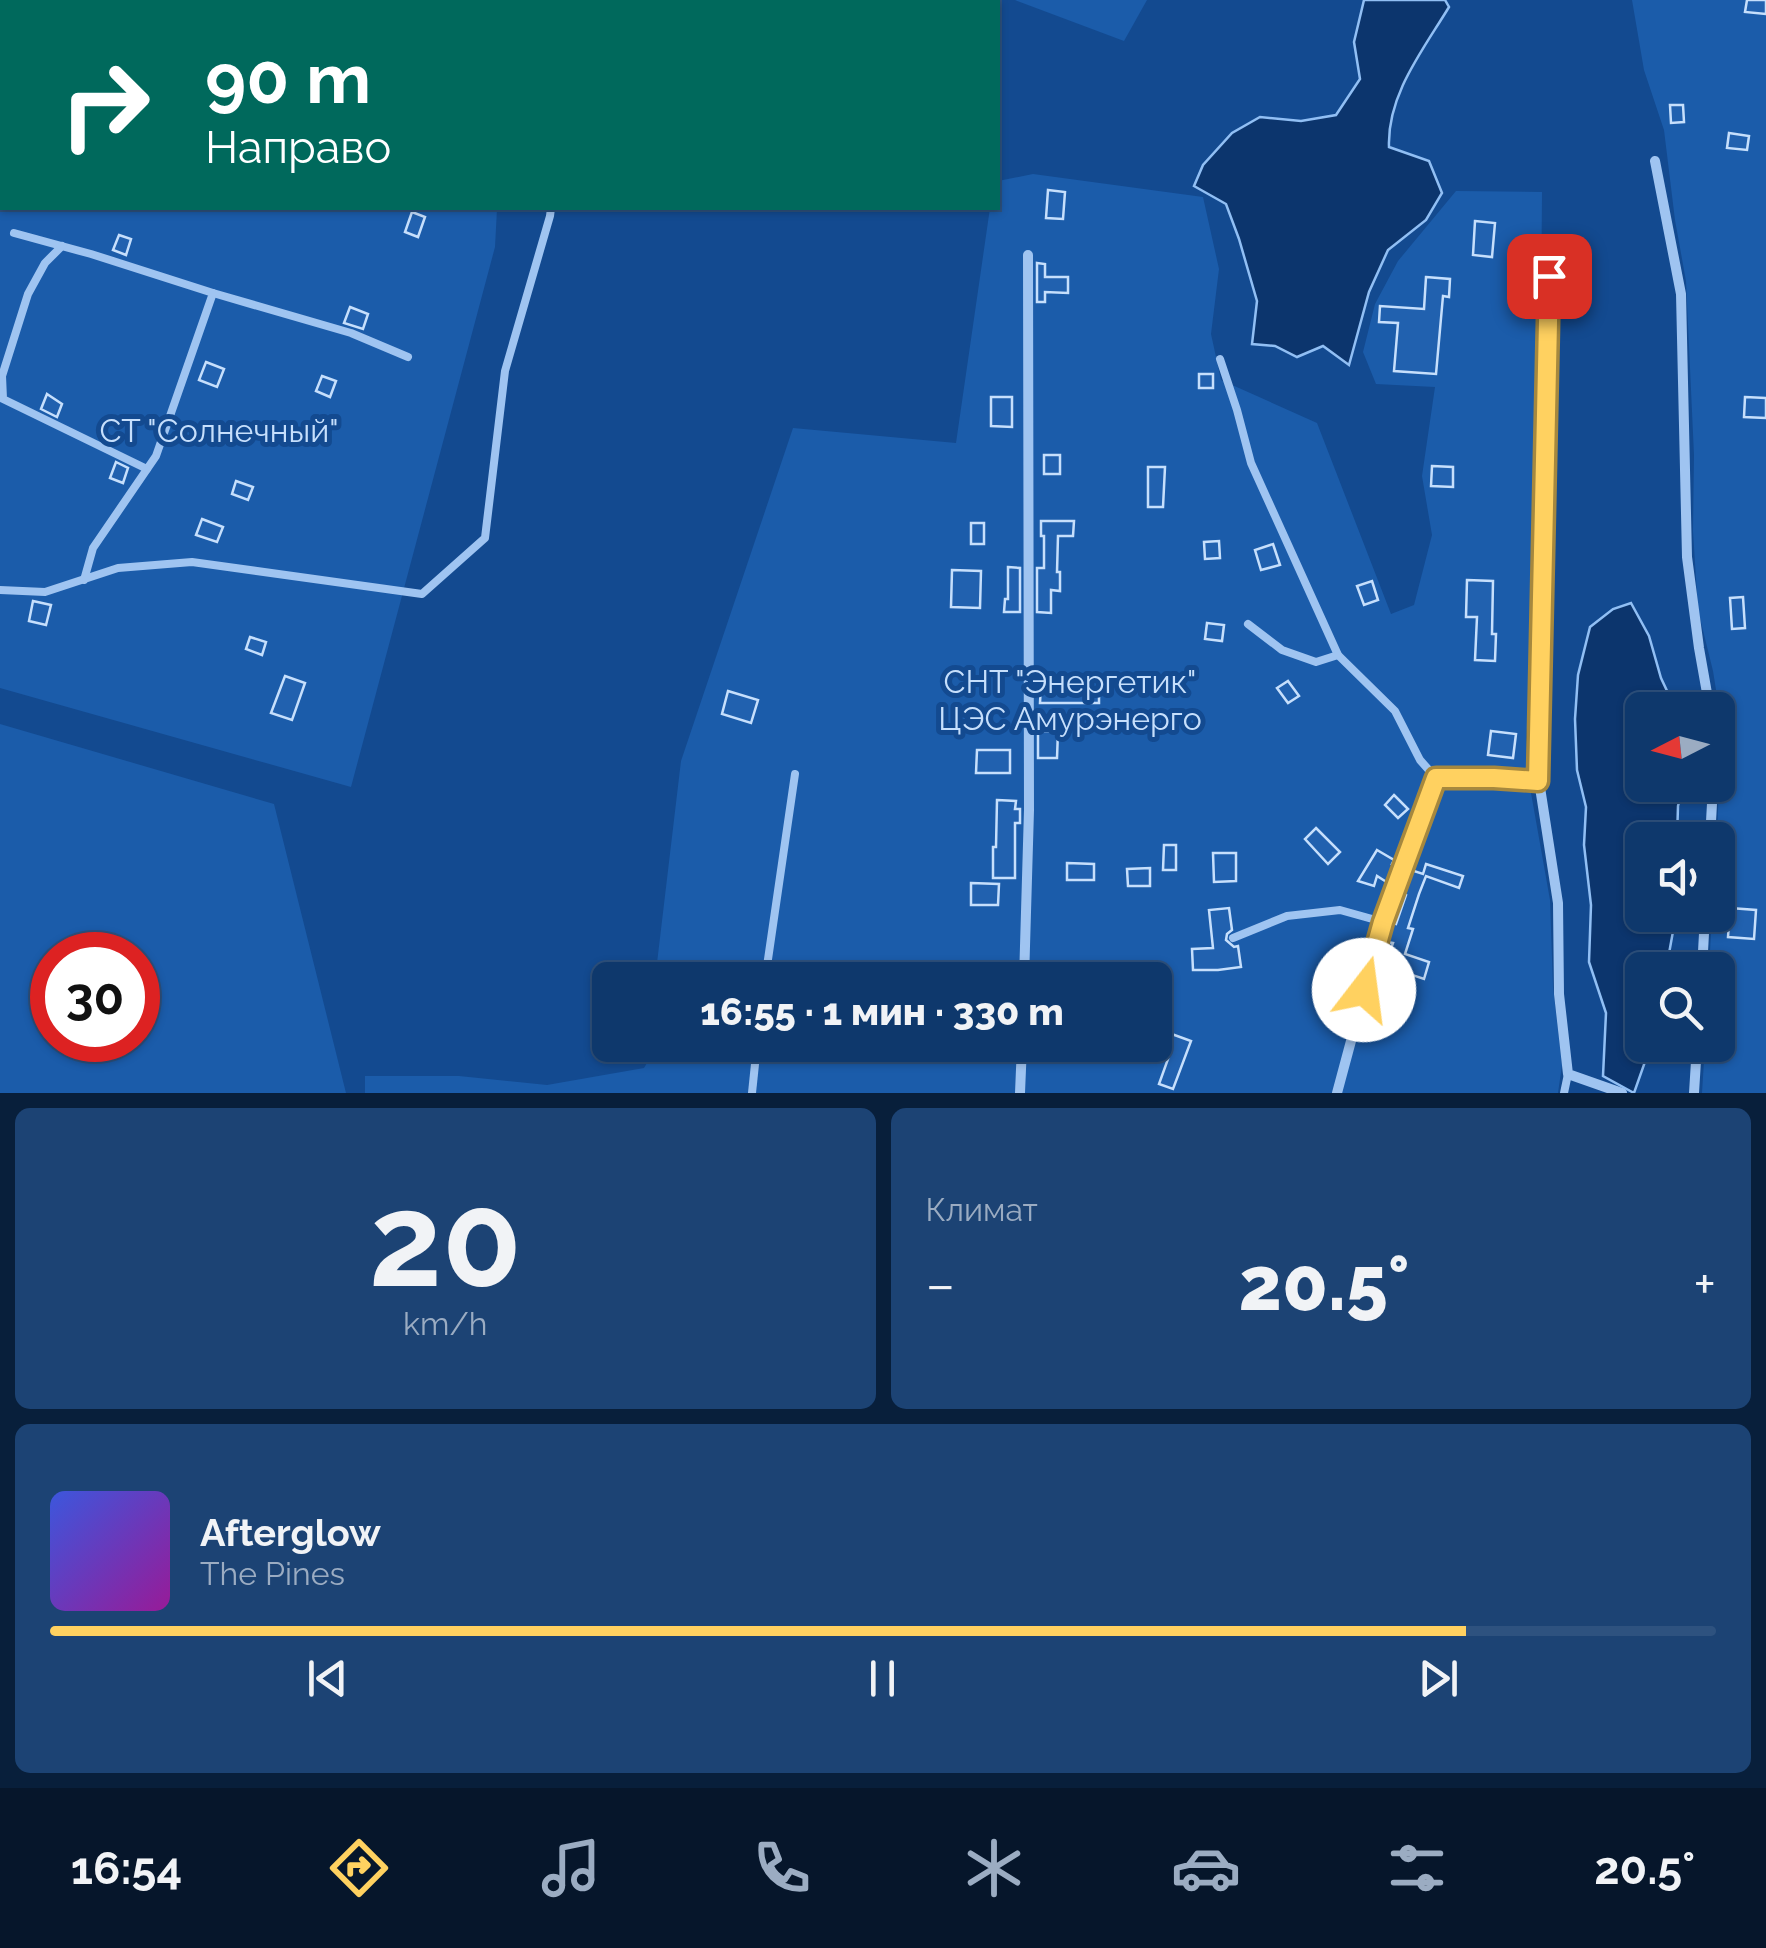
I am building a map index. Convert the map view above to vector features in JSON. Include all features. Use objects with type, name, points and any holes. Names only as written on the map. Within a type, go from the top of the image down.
[{"type":"street","points":[[1654,161],[1681,294],[1687,557],[1707,692]]},
{"type":"street","points":[[1025,962],[1029,810],[1028,256]]},
{"type":"street","points":[[1549,276],[1538,781],[1558,904],[1559,994],[1568,1074],[1622,1093]]},
{"type":"street","points":[[1337,1093],[1383,922],[1436,778],[1538,781]]},
{"type":"street","points":[[1020,1093],[1021,1062]]},
{"type":"street","points":[[1694,1093],[1696,1062]]},
{"type":"lane","points":[[0,590],[46,592],[118,568],[192,562],[422,594],[484,538],[505,371],[550,210]]},
{"type":"lane","points":[[14,233],[350,333],[408,357]]},
{"type":"lane","points":[[62,246],[46,262],[28,294],[2,376],[3,399],[146,469]]},
{"type":"lane","points":[[84,580],[92,548],[156,456],[213,293]]},
{"type":"lane","points":[[1220,360],[1251,463],[1338,655],[1394,711],[1420,760],[1436,778]]},
{"type":"lane","points":[[1248,624],[1282,650],[1316,662],[1338,655]]},
{"type":"lane","points":[[768,962],[796,774]]},
{"type":"lane","points":[[1234,938],[1286,916],[1340,910],[1383,922]]},
{"type":"lane","points":[[752,1093],[755,1062]]},
{"type":"lane","points":[[1564,1093],[1568,1074]]},
{"type":"green space","points":[[1015,0],[1147,0],[1124,41]]},
{"type":"green space","points":[[1632,0],[1766,0],[1766,1093],[1702,1093],[1704,1062],[1735,1062],[1735,952],[1710,952],[1711,932],[1735,932],[1735,822],[1718,822],[1718,802],[1735,802],[1735,692],[1716,692],[1698,610],[1686,281],[1664,130],[1644,70]]},
{"type":"green space","name":"СНТ \"Энергетик\" ЦЭС Амурэнерго","points":[[1033,174],[1203,197],[1219,269],[1211,334],[1221,380],[1317,423],[1391,614],[1414,605],[1432,535],[1422,476],[1435,387],[1376,384],[1363,352],[1375,304],[1398,261],[1456,191],[1542,192],[1539,565],[1526,738],[1531,793],[1550,900],[1553,987],[1562,1065],[1558,1093],[365,1093],[365,1076],[459,1076],[547,1085],[644,1068],[648,1062],[1172,1062],[1172,962],[657,962],[681,761],[793,428],[956,443],[990,210],[1000,210],[1000,181]]},
{"type":"green space","name":"СТ \"Солнечный\"","points":[[0,210],[497,210],[495,247],[351,787],[0,688]]},
{"type":"green space","points":[[0,724],[274,804],[346,1093],[0,1093]]},
{"type":"shaded area","points":[[1364,0],[1445,0],[1449,7],[1400,91],[1389,147],[1429,161],[1442,193],[1426,220],[1388,250],[1369,292],[1349,365],[1323,346],[1297,357],[1275,346],[1252,344],[1257,301],[1239,239],[1226,204],[1194,186],[1203,165],[1232,133],[1260,117],[1301,121],[1336,115],[1360,79],[1354,42]]},
{"type":"shaded area","points":[[1631,603],[1649,636],[1668,692],[1625,692],[1625,802],[1679,802],[1678,822],[1625,822],[1625,932],[1673,932],[1669,952],[1625,952],[1625,1062],[1645,1062],[1634,1093],[1603,1076],[1606,1013],[1589,962],[1591,905],[1584,845],[1586,807],[1577,770],[1578,675],[1590,627],[1613,609]]},
{"type":"building","points":[[1747,0],[1766,0],[1766,14],[1745,12]]},
{"type":"building","points":[[1670,105],[1683,105],[1684,122],[1671,123]]},
{"type":"building","points":[[1729,133],[1749,136],[1747,150],[1727,148]]},
{"type":"building","points":[[1048,190],[1065,192],[1063,219],[1046,218]]},
{"type":"building","points":[[412,212],[425,217],[418,237],[405,232]]},
{"type":"building","points":[[1475,221],[1495,223],[1492,257],[1473,255]]},
{"type":"building","points":[[119,235],[131,239],[126,255],[113,250]]},
{"type":"building","points":[[1037,263],[1045,264],[1045,277],[1068,277],[1068,293],[1045,292],[1045,302],[1037,302]]},
{"type":"building","points":[[1426,277],[1450,279],[1449,297],[1443,296],[1436,374],[1394,371],[1398,323],[1379,322],[1380,306],[1424,309]]},
{"type":"building","points":[[350,307],[368,314],[363,329],[344,323]]},
{"type":"building","points":[[206,362],[224,369],[217,387],[199,380]]},
{"type":"building","points":[[1199,374],[1213,374],[1213,388],[1199,388]]},
{"type":"building","points":[[322,376],[336,381],[330,397],[316,391]]},
{"type":"building","points":[[47,394],[62,404],[57,417],[41,409]]},
{"type":"building","points":[[991,397],[1012,397],[1012,427],[991,426]]},
{"type":"building","points":[[1745,397],[1766,398],[1766,418],[1744,417]]},
{"type":"building","points":[[1044,455],[1060,455],[1060,474],[1044,474]]},
{"type":"building","points":[[116,462],[128,468],[123,483],[110,478]]},
{"type":"building","points":[[1432,466],[1453,467],[1453,487],[1431,486]]},
{"type":"building","points":[[1148,467],[1165,467],[1163,507],[1148,507]]},
{"type":"building","points":[[236,481],[253,487],[248,500],[232,494]]},
{"type":"building","points":[[202,519],[223,527],[217,542],[196,535]]},
{"type":"building","points":[[1041,521],[1074,521],[1073,536],[1058,536],[1060,591],[1051,590],[1051,613],[1037,612],[1037,568],[1044,568]]},
{"type":"building","points":[[971,523],[984,523],[984,544],[971,544]]},
{"type":"building","points":[[1219,541],[1220,558],[1205,559],[1204,542]]},
{"type":"building","points":[[1273,544],[1280,565],[1261,570],[1255,550]]},
{"type":"building","points":[[1008,567],[1020,568],[1020,612],[1004,612]]},
{"type":"building","points":[[952,570],[981,571],[980,608],[951,607]]},
{"type":"building","points":[[1467,580],[1493,581],[1495,661],[1475,660],[1477,617],[1466,617]]},
{"type":"building","points":[[1372,581],[1378,600],[1364,605],[1357,586]]},
{"type":"building","points":[[1743,597],[1745,628],[1732,629],[1730,598]]},
{"type":"building","points":[[33,601],[51,605],[46,625],[29,621]]},
{"type":"building","points":[[1207,623],[1224,625],[1222,641],[1205,639]]},
{"type":"building","points":[[250,637],[266,642],[262,655],[246,649]]},
{"type":"building","points":[[285,676],[305,683],[292,720],[271,713]]},
{"type":"building","points":[[1288,681],[1299,696],[1288,703],[1277,688]]},
{"type":"building","points":[[1041,684],[1099,691],[1099,703],[1040,703]]},
{"type":"building","points":[[728,691],[758,700],[751,723],[722,714]]},
{"type":"building","points":[[1038,731],[1058,731],[1057,758],[1038,758]]},
{"type":"building","points":[[1491,731],[1516,734],[1513,758],[1488,755]]},
{"type":"building","points":[[977,750],[1010,750],[1010,773],[976,773]]},
{"type":"building","points":[[1394,795],[1408,809],[1398,818],[1385,805]]},
{"type":"building","points":[[997,800],[1016,801],[1015,809],[1020,809],[1020,823],[1015,823],[1015,878],[993,878]]},
{"type":"building","points":[[1316,828],[1340,852],[1328,864],[1305,839]]},
{"type":"building","points":[[1164,845],[1176,845],[1176,870],[1163,870]]},
{"type":"building","points":[[1377,850],[1394,860],[1388,883],[1377,876],[1374,886],[1358,881]]},
{"type":"building","points":[[1213,853],[1236,853],[1236,881],[1214,882]]},
{"type":"building","points":[[1067,863],[1094,864],[1094,880],[1067,880]]},
{"type":"building","points":[[1426,864],[1463,876],[1459,888],[1426,876],[1419,894],[1405,954],[1429,962],[1424,979],[1385,966],[1393,943],[1387,942],[1406,895],[1403,893],[1411,870],[1423,874]]},
{"type":"building","points":[[1150,868],[1150,886],[1128,886],[1127,869]]},
{"type":"building","points":[[971,883],[999,884],[998,905],[971,905]]},
{"type":"building","points":[[1229,908],[1232,930],[1226,940],[1238,946],[1241,967],[1193,970],[1192,949],[1213,948],[1209,910]]},
{"type":"building","points":[[1735,908],[1756,910],[1754,939],[1728,937],[1728,932],[1735,932]]},
{"type":"building","points":[[1378,991],[1396,996],[1389,1018],[1371,1012]]},
{"type":"building","points":[[1172,1034],[1191,1041],[1173,1089],[1159,1084],[1167,1062],[1172,1062]]},
{"type":"route","points":[[1364,990],[1383,922],[1436,778],[1538,781],[1549,276]]}]
